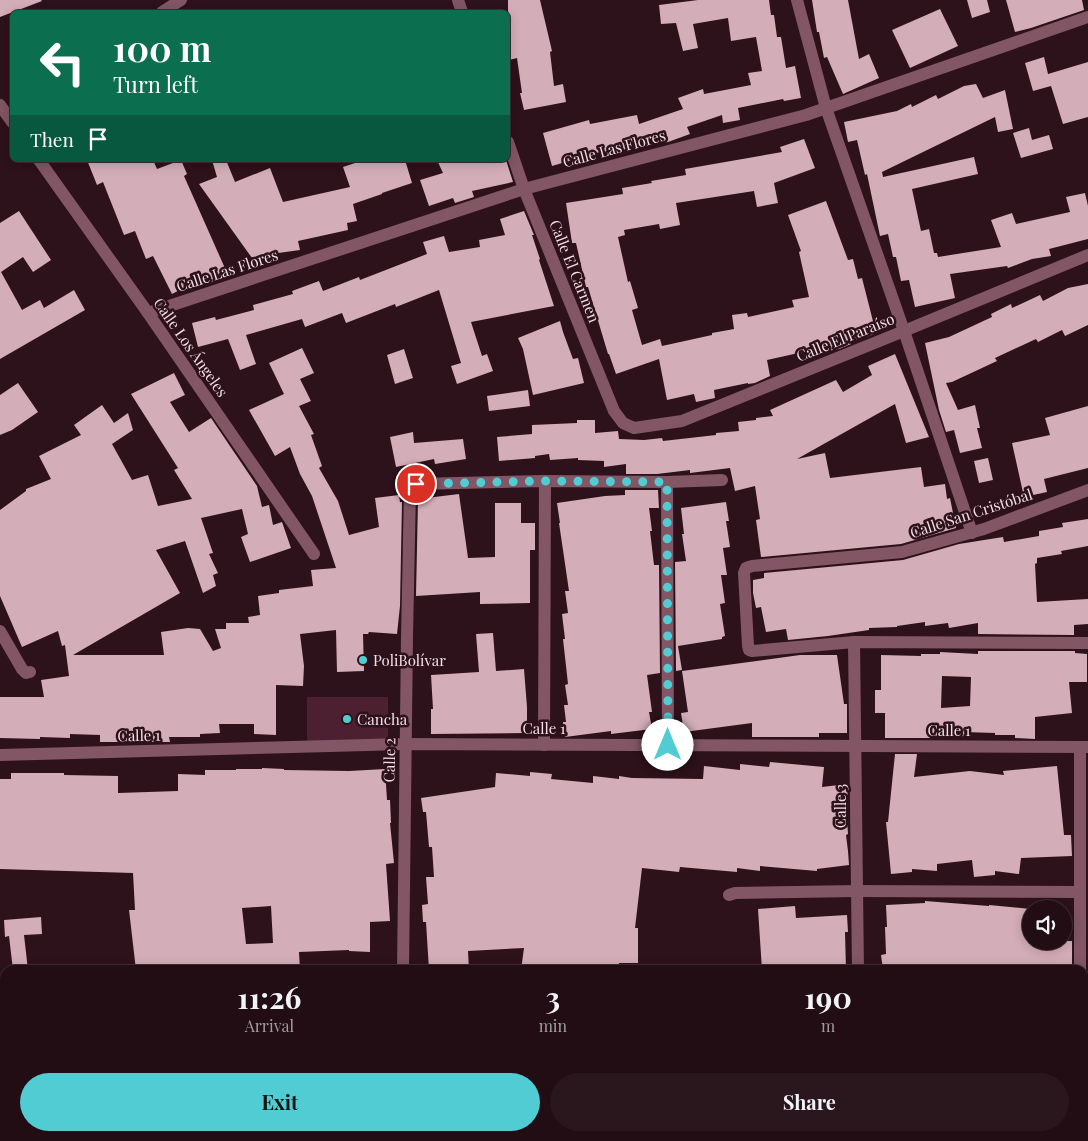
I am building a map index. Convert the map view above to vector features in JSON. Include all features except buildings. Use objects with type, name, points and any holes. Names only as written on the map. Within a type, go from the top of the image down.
[{"type":"street","points":[[165,10],[181,0]]},
{"type":"street","points":[[797,0],[826,108],[972,533]]},
{"type":"street","name":"Calle Las Flores","points":[[148,313],[524,188],[796,118],[1088,17]]},
{"type":"street","name":"Calle El Carmen","points":[[510,148],[524,188],[614,411]]},
{"type":"street","name":"Calle Los Ángeles","points":[[41,162],[314,554]]},
{"type":"street","name":"Calle El Paraíso","points":[[614,411],[623,422],[634,428],[682,421],[1088,255]]},
{"type":"street","points":[[544,745],[545,481],[667,482],[722,480]]},
{"type":"street","name":"Calle 2","points":[[403,965],[410,490],[416,484],[545,481]]},
{"type":"street","points":[[667,482],[668,745]]},
{"type":"street","name":"Calle San Cristóbal","points":[[854,642],[749,650],[744,573],[746,568],[902,552],[972,533],[1088,490]]},
{"type":"street","points":[[0,631],[22,669],[30,672]]},
{"type":"street","points":[[854,642],[1088,644]]},
{"type":"street","name":"Calle 3","points":[[854,642],[858,965]]},
{"type":"street","name":"Calle 1","points":[[0,755],[405,744],[1084,747]]},
{"type":"street","points":[[1080,965],[1084,747]]},
{"type":"street","points":[[729,896],[735,893],[857,891],[1080,892]]},
{"type":"shaded area","name":"Cancha","points":[[307,697],[388,697],[388,741],[307,742]]},
{"type":"place","name":"PoliBolívar","points":[[363,660]]},
{"type":"place","name":"Cancha","points":[[347,719]]},
{"type":"route","points":[[416,484],[545,481],[667,482],[668,745]]}]
